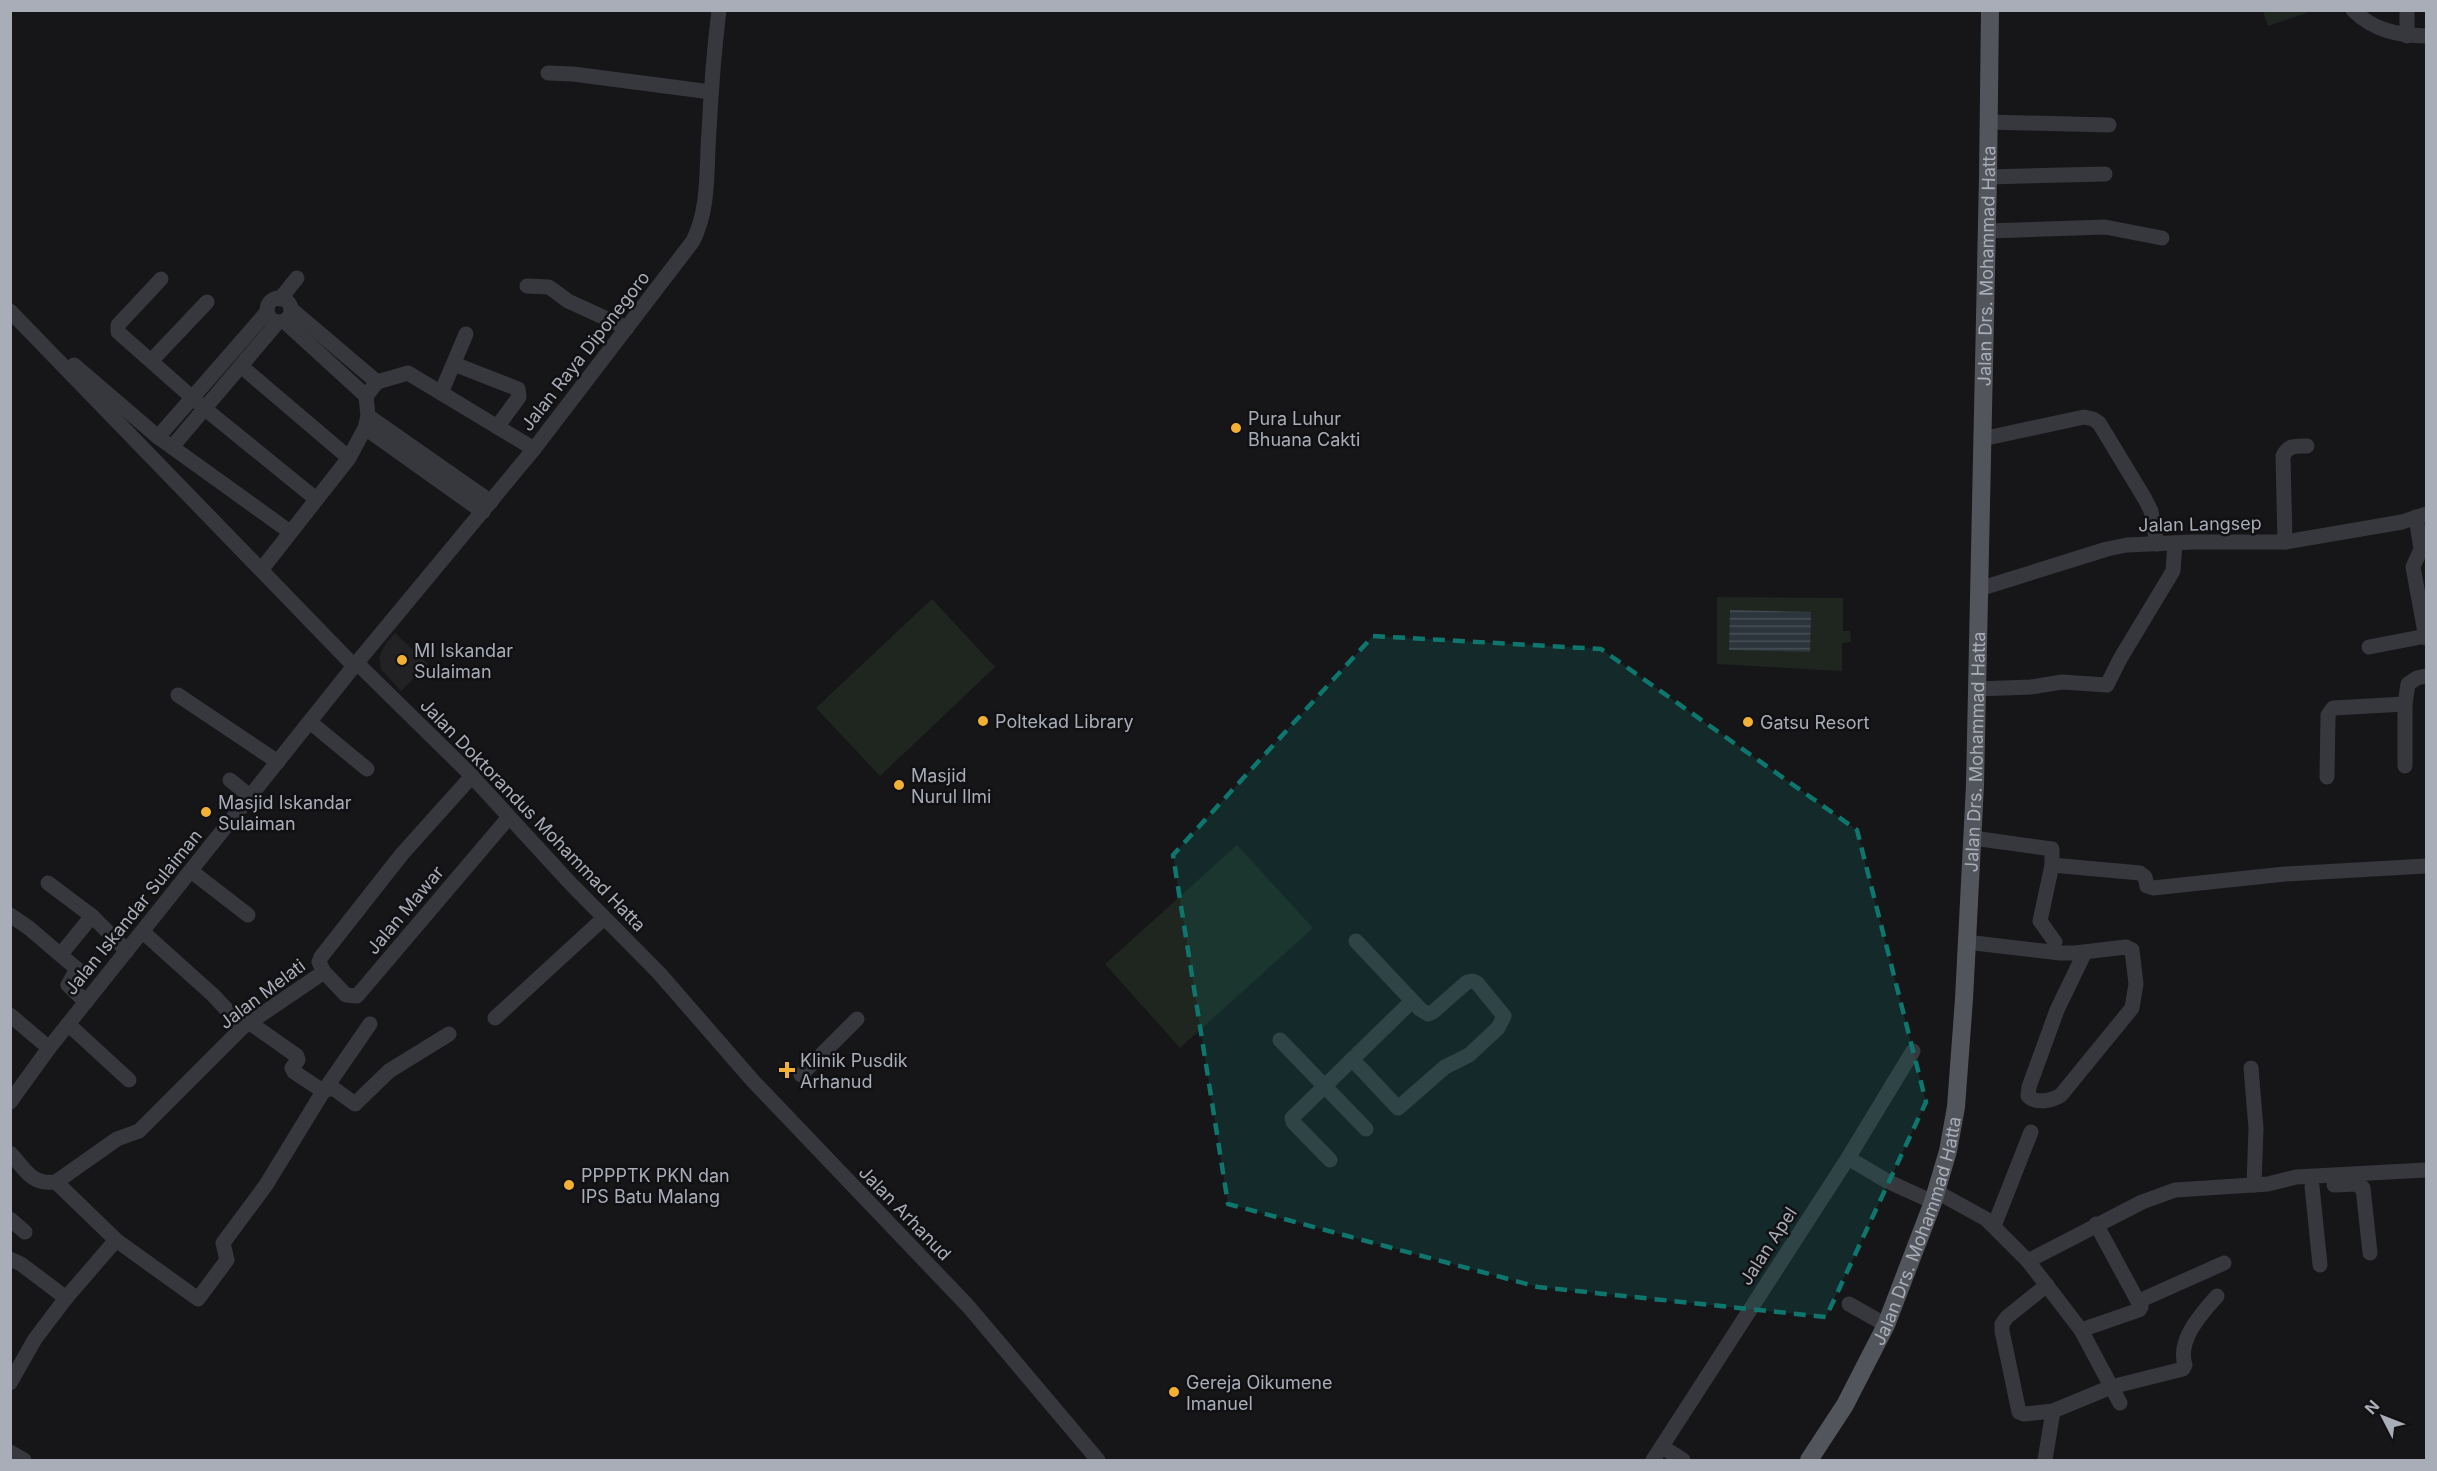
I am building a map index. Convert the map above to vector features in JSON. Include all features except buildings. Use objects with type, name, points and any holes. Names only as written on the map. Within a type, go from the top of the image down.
[{"type":"main road","name":"Jalan Drs. Mohammad Hatta","points":[[1809,1461],[1845,1405],[1886,1325],[1935,1197],[1948,1151],[1956,1107],[1973,838],[1990,10]]},
{"type":"street","name":"Jalan Raya Diponegoro","points":[[355,664],[534,449],[687,251],[698,232],[704,210],[719,10]]},
{"type":"street","points":[[2353,10],[2363,20],[2398,35],[2427,36]]},
{"type":"street","points":[[2407,10],[2407,36]]},
{"type":"street","points":[[548,73],[573,74],[711,93]]},
{"type":"street","points":[[1988,122],[2109,125]]},
{"type":"street","points":[[1988,177],[2105,174]]},
{"type":"street","points":[[1987,231],[2105,227],[2162,238]]},
{"type":"street","points":[[158,437],[240,366],[280,312],[297,278]]},
{"type":"street","points":[[161,279],[120,322],[118,332],[152,360],[198,404],[316,499]]},
{"type":"street","points":[[527,286],[549,287],[568,301],[627,328]]},
{"type":"street","points":[[152,360],[207,302]]},
{"type":"street","name":"Jalan Doktorandus Mohammad Hatta","points":[[10,311],[355,664],[472,776],[679,996]]},
{"type":"street","points":[[280,312],[377,382]]},
{"type":"street","points":[[280,312],[366,396]]},
{"type":"street","points":[[172,447],[198,404],[280,312]]},
{"type":"street","points":[[441,393],[466,334]]},
{"type":"street","points":[[58,351],[158,437],[290,532]]},
{"type":"street","points":[[454,364],[518,389],[519,397],[497,427]]},
{"type":"street","points":[[240,366],[349,458]]},
{"type":"street","points":[[265,565],[349,458],[366,422],[366,396],[377,382],[408,373],[534,449]]},
{"type":"street","points":[[1982,439],[2084,417],[2093,419],[2099,423],[2145,499],[2151,511],[2157,544]]},
{"type":"street","points":[[366,422],[487,507]]},
{"type":"street","points":[[2285,542],[2283,456],[2292,446],[2307,446]]},
{"type":"street","points":[[2369,647],[2426,637],[2413,567],[2421,549],[2422,515]]},
{"type":"street","name":"Jalan Langsep","points":[[1979,589],[2107,549],[2199,542],[2285,542],[2369,528],[2422,515]]},
{"type":"street","points":[[1977,689],[2031,687],[2062,682],[2107,685],[2173,571],[2175,543]]},
{"type":"street","name":"Jalan Iskandar Sulaiman","points":[[10,1102],[49,1048],[355,664]]},
{"type":"street","points":[[2405,766],[2406,690],[2411,680],[2427,676]]},
{"type":"street","points":[[178,695],[278,762]]},
{"type":"street","points":[[2326,777],[2330,711],[2333,708],[2405,704]]},
{"type":"street","points":[[310,722],[367,769]]},
{"type":"street","name":"Jalan Melati","points":[[56,1182],[117,1139],[139,1131],[246,1025],[324,972],[319,962],[327,948],[402,854],[472,776]]},
{"type":"street","points":[[230,780],[250,797]]},
{"type":"street","name":"Jalan Mawar","points":[[324,972],[346,995],[357,996],[509,816]]},
{"type":"street","points":[[1973,838],[2052,849],[2052,865],[2040,921],[2069,950]]},
{"type":"street","points":[[2052,865],[2140,873],[2145,877],[2147,886],[2153,888],[2296,873],[2427,866]]},
{"type":"street","points":[[191,871],[248,915]]},
{"type":"street","points":[[48,883],[92,916],[128,951]]},
{"type":"street","points":[[10,915],[62,954],[78,970],[68,985],[86,1002]]},
{"type":"street","points":[[62,954],[92,916]]},
{"type":"street","points":[[495,1018],[604,918]]},
{"type":"street","points":[[143,932],[246,1025],[297,1056],[298,1060],[293,1070],[323,1091]]},
{"type":"street","points":[[1352,1059],[1398,1108],[1445,1067],[1469,1055],[1504,1020],[1503,1013],[1477,983],[1472,981],[1467,982],[1428,1014],[1412,1001],[1356,941]]},
{"type":"street","points":[[1966,942],[2069,950],[2126,947],[2132,950],[2136,984],[2133,1005],[2061,1095],[2053,1099],[2031,1099],[2028,1096],[2029,1087],[2057,1010],[2069,950]]},
{"type":"street","name":"Jalan Arhanud","points":[[679,996],[753,1081],[968,1306],[1098,1461]]},
{"type":"street","points":[[1330,1160],[1293,1122],[1292,1118],[1412,1001]]},
{"type":"street","points":[[10,1016],[49,1048]]},
{"type":"street","points":[[801,1075],[857,1018]]},
{"type":"street","points":[[68,1024],[129,1080]]},
{"type":"street","points":[[10,1154],[36,1181],[56,1182],[116,1239],[195,1298],[200,1299],[227,1260],[223,1243],[266,1185],[323,1091],[370,1024]]},
{"type":"street","points":[[323,1091],[333,1088],[355,1104],[389,1071],[449,1034]]},
{"type":"street","points":[[1280,1040],[1366,1129]]},
{"type":"street","name":"Jalan Apel","points":[[1653,1461],[1848,1158],[1913,1051]]},
{"type":"street","points":[[2250,1068],[2256,1128],[2254,1185]]},
{"type":"street","points":[[1991,1223],[2031,1132]]},
{"type":"street","points":[[1848,1158],[1887,1181],[1935,1197],[1991,1223],[2028,1261],[2081,1330],[2120,1403]]},
{"type":"street","points":[[2028,1261],[2096,1224],[2142,1202],[2175,1190],[2254,1185],[2296,1177],[2427,1170]]},
{"type":"street","points":[[2274,1182],[2290,1186],[2355,1184],[2363,1188],[2370,1253]]},
{"type":"street","points":[[2312,1186],[2320,1265]]},
{"type":"street","points":[[10,1219],[25,1232]]},
{"type":"street","points":[[2081,1330],[2139,1310],[2141,1307],[2096,1224]]},
{"type":"street","points":[[10,1383],[35,1339],[116,1239]]},
{"type":"street","points":[[10,1259],[21,1264],[66,1298]]},
{"type":"street","points":[[2139,1301],[2224,1263]]},
{"type":"street","points":[[2047,1285],[2007,1317],[2002,1324],[2019,1412],[2024,1414],[2053,1411],[2111,1387],[2183,1370],[2184,1345],[2203,1312],[2217,1296]]},
{"type":"street","points":[[1849,1304],[1886,1325]]},
{"type":"street","points":[[2045,1461],[2053,1411]]},
{"type":"street","points":[[1662,1447],[1683,1461]]},
{"type":"street","points":[[10,1452],[24,1461]]},
{"type":"highlighted area","points":[[1373,636],[1601,649],[1857,830],[1926,1102],[1826,1317],[1538,1287],[1228,1204],[1173,855]]},
{"type":"shaded area","points":[[2263,11],[2306,11],[2307,13],[2268,26]]},
{"type":"shaded area","points":[[1717,597],[1843,598],[1843,631],[1850,631],[1851,642],[1842,643],[1842,671],[1717,664]]},
{"type":"shaded area","points":[[932,599],[995,667],[880,776],[816,708]]},
{"type":"shaded area","points":[[1730,610],[1811,612],[1810,652],[1729,650]]},
{"type":"shaded area","name":"MI Iskandar Sulaiman","points":[[395,633],[428,664],[401,691],[381,669],[379,657],[386,643]]},
{"type":"shaded area","points":[[1237,845],[1313,928],[1180,1048],[1105,964]]},
{"type":"place","name":"Pura Luhur Bhuana Cakti","points":[[1236,428]]},
{"type":"place","name":"MI Iskandar Sulaiman","points":[[402,660]]},
{"type":"place","name":"Poltekad Library","points":[[983,721]]},
{"type":"place","name":"Gatsu Resort","points":[[1748,722]]},
{"type":"place","name":"Masjid Nurul Ilmi","points":[[899,785]]},
{"type":"place","name":"Masjid Iskandar Sulaiman","points":[[206,812]]},
{"type":"place","name":"Klinik Pusdik Arhanud","points":[[787,1070]]},
{"type":"place","name":"PPPPTK PKN dan IPS Batu Malang","points":[[569,1185]]},
{"type":"place","name":"Gereja Oikumene Imanuel","points":[[1174,1392]]}]
